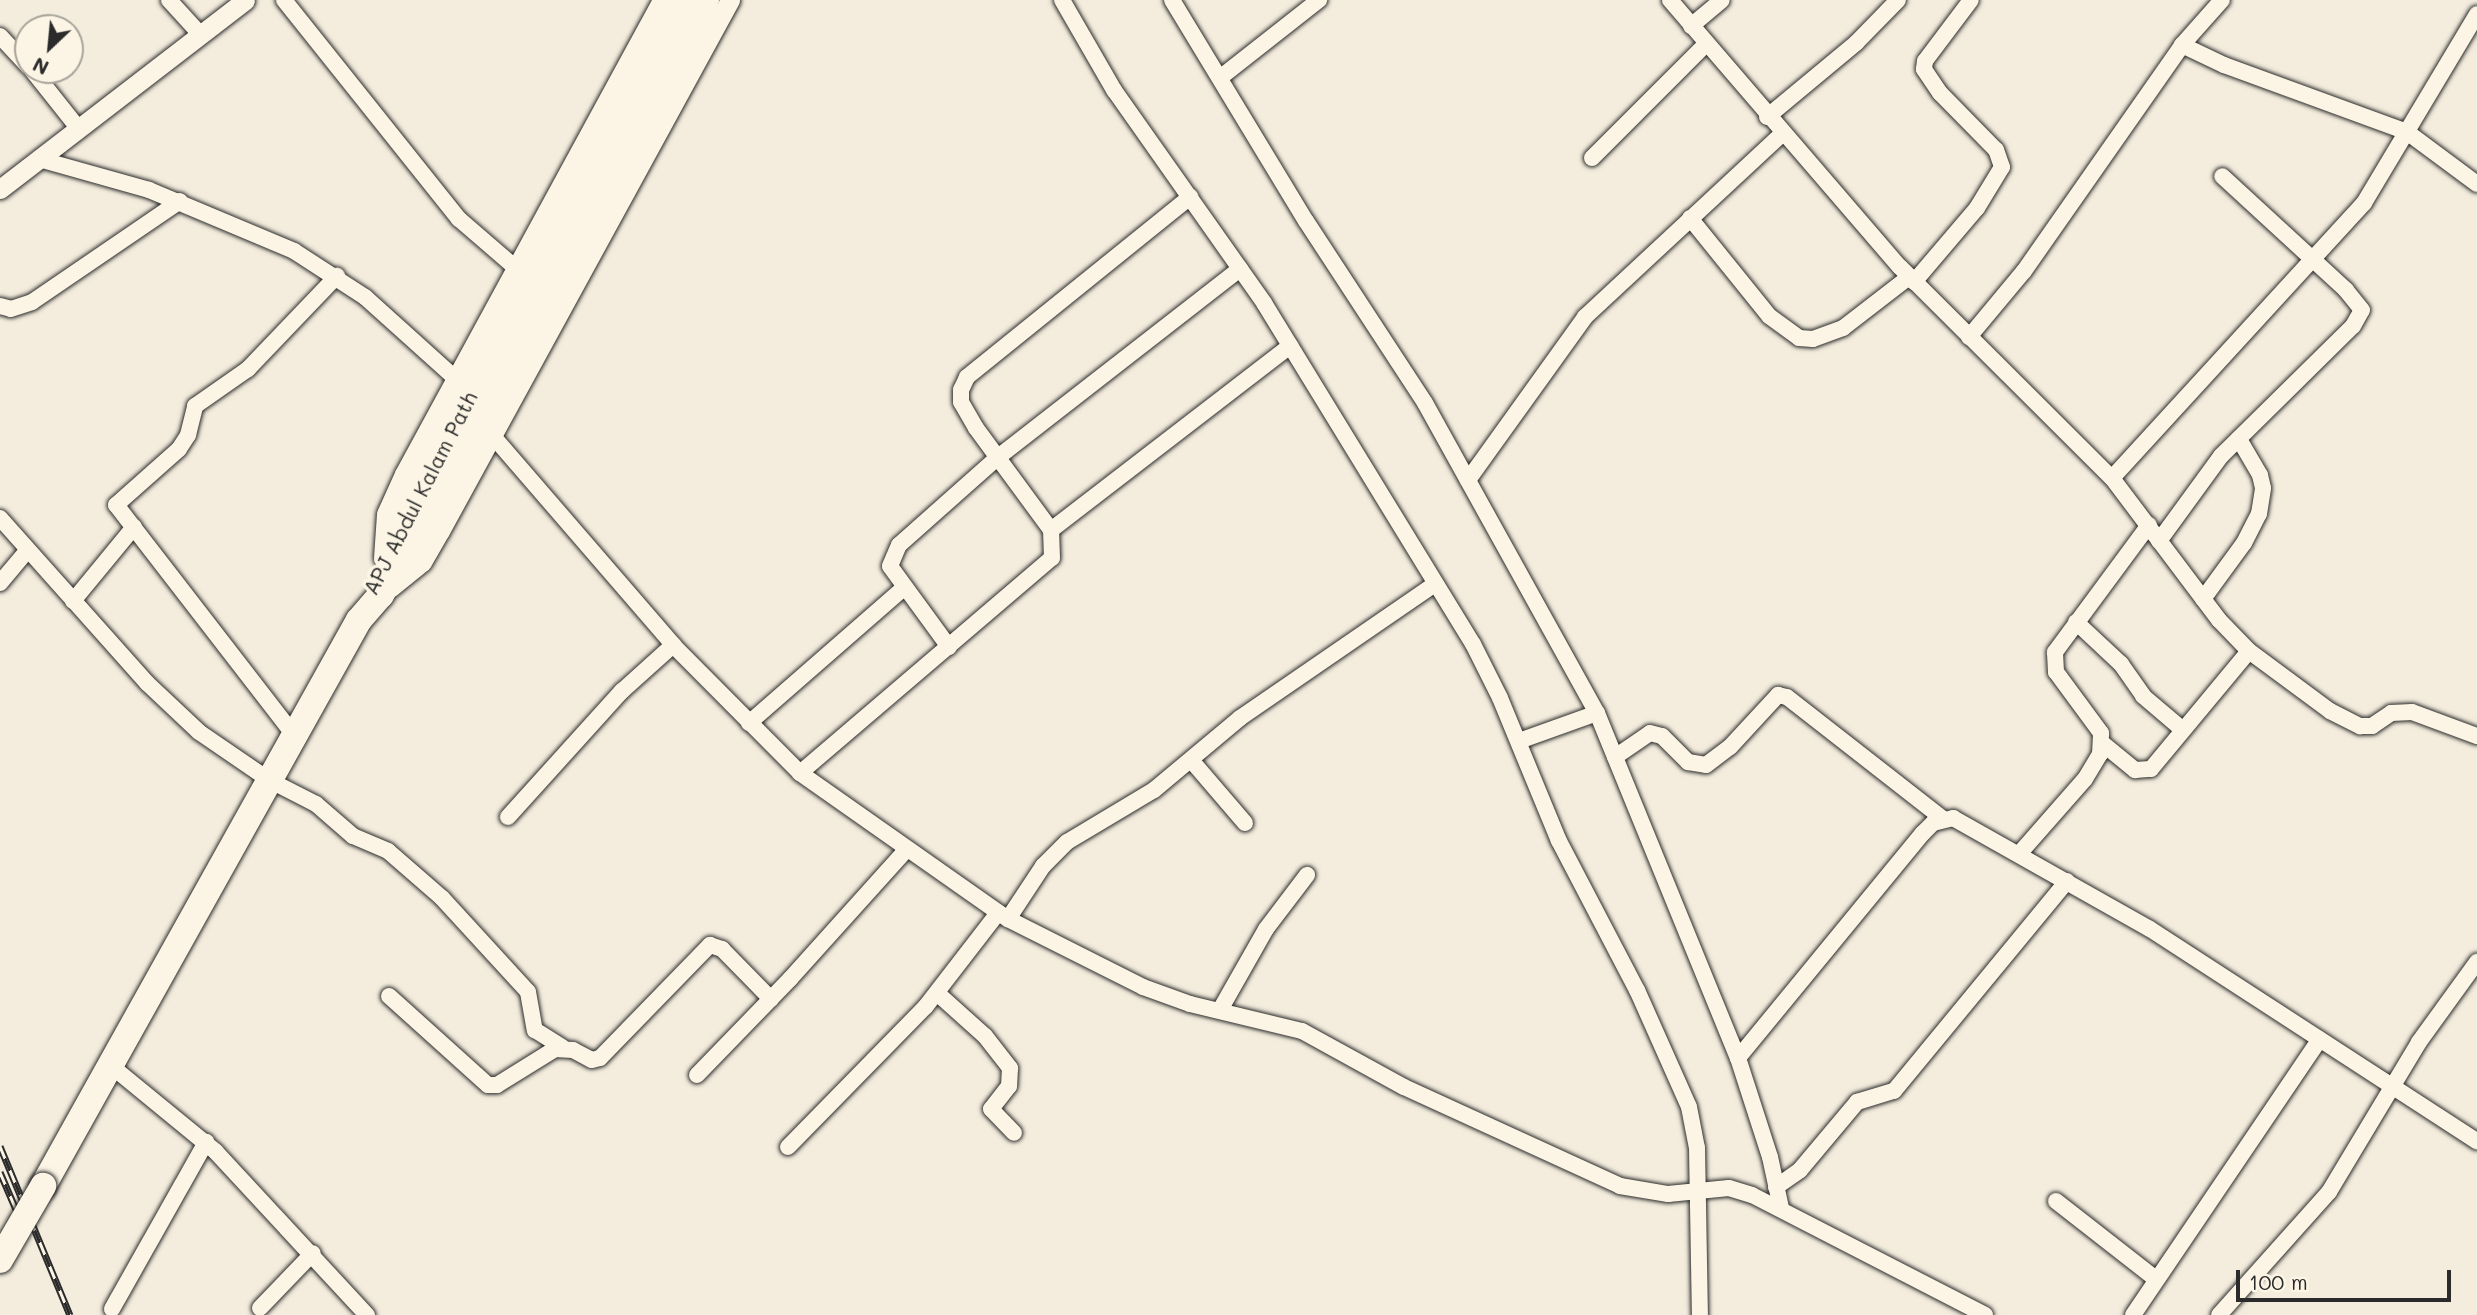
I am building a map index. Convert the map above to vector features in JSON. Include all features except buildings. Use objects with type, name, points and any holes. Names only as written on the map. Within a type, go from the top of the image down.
[{"type":"highway","name":"APJ Abdul Kalam Path","points":[[521,344],[684,0]]},
{"type":"highway","name":"APJ Abdul Kalam Path","points":[[359,620],[381,595],[478,422],[706,0]]},
{"type":"highway","name":"APJ Abdul Kalam Path","points":[[359,620],[383,558],[478,422]]},
{"type":"highway","points":[[0,1260],[359,620]]},
{"type":"street","points":[[169,0],[200,33]]},
{"type":"street","points":[[0,189],[245,0]]},
{"type":"street","points":[[284,0],[459,219],[517,269]]},
{"type":"street","points":[[383,558],[386,514],[662,0]]},
{"type":"street","points":[[730,0],[521,344],[478,422],[673,645],[800,773],[1003,916],[1121,978],[1190,1004],[1302,1031],[1404,1087],[1620,1186],[1668,1194],[1729,1188],[1781,1208],[1852,1250],[1985,1315]]},
{"type":"street","points":[[1062,0],[1114,90],[1240,269],[1290,346],[1473,644],[1519,741],[1563,850],[1637,990],[1689,1107],[1699,1192],[1700,1315]]},
{"type":"street","points":[[1172,0],[1222,77],[1279,178],[1370,314],[1468,480],[1597,713],[1738,1058],[1781,1208]]},
{"type":"street","points":[[1222,77],[1320,0]]},
{"type":"street","points":[[1670,0],[1767,117],[1911,280],[2112,478],[2203,599],[2249,651],[2330,711],[2360,726],[2372,726],[2399,711],[2477,736]]},
{"type":"street","points":[[1691,26],[1722,0]]},
{"type":"street","points":[[1767,117],[1856,43],[1898,0]]},
{"type":"street","points":[[1690,218],[1769,316],[1799,338],[1821,337],[1843,328],[1911,280],[1978,208],[2002,167],[1996,149],[1940,93],[1924,69],[1925,61],[1971,0]]},
{"type":"street","points":[[1969,337],[2024,271],[2182,45],[2222,0]]},
{"type":"street","points":[[2112,478],[2364,203],[2407,132],[2471,38],[2477,14]]},
{"type":"street","points":[[0,36],[14,51]]},
{"type":"street","points":[[1592,158],[1706,44]]},
{"type":"street","points":[[2182,45],[2224,65],[2407,132],[2477,184]]},
{"type":"street","points":[[43,84],[79,129]]},
{"type":"street","points":[[1468,480],[1578,325],[1782,134]]},
{"type":"street","points":[[39,159],[180,201],[275,241],[337,276],[457,379]]},
{"type":"street","points":[[2160,541],[2239,439],[2359,318],[2362,310],[2357,302],[2222,176]]},
{"type":"street","points":[[800,773],[1052,558],[1051,530],[997,458],[961,402],[967,377],[1189,197]]},
{"type":"street","points":[[0,306],[11,309],[32,302],[180,201]]},
{"type":"street","points":[[949,648],[890,566],[899,545],[997,458],[1240,269]]},
{"type":"street","points":[[294,735],[134,527],[123,519],[116,505],[179,449],[188,435],[195,406],[248,369],[337,276]]},
{"type":"street","points":[[1051,530],[1290,346]]},
{"type":"street","points":[[2203,599],[2244,543],[2259,514],[2263,488],[2260,475],[2239,439]]},
{"type":"street","points":[[0,518],[26,552],[179,715],[269,780],[316,804],[353,836],[388,851],[442,898],[528,992],[535,1030],[562,1047],[592,1060],[600,1058],[710,945],[722,949],[771,999]]},
{"type":"street","points":[[2019,854],[2085,779],[2102,743],[2101,733],[2053,662],[2059,644],[2149,525]]},
{"type":"street","points":[[74,601],[134,527]]},
{"type":"street","points":[[0,583],[26,552]]},
{"type":"street","points":[[788,1147],[937,993],[1054,853],[1154,790],[1240,718],[1435,584]]},
{"type":"street","points":[[749,723],[904,588]]},
{"type":"street","points":[[2076,622],[2121,664],[2143,696],[2183,730]]},
{"type":"street","points":[[508,817],[622,691],[673,645]]},
{"type":"street","points":[[2102,743],[2143,771],[2157,764],[2249,651]]},
{"type":"street","points":[[1615,757],[1650,733],[1662,736],[1688,762],[1706,765],[1730,747],[1778,695],[1787,696],[1942,818],[1953,818],[2150,929],[2477,1141]]},
{"type":"street","points":[[1519,741],[1597,713]]},
{"type":"street","points":[[1191,760],[1245,824]]},
{"type":"street","points":[[1738,1058],[1923,833],[1942,818]]},
{"type":"street","points":[[697,1075],[771,999],[907,849]]},
{"type":"street","points":[[1220,1010],[1266,929],[1307,876]]},
{"type":"street","points":[[1776,1187],[1800,1170],[1857,1102],[1894,1091],[2067,881]]},
{"type":"street","points":[[2219,1315],[2308,1220],[2340,1175],[2391,1087],[2477,962]]},
{"type":"street","points":[[937,993],[985,1036],[1010,1068],[1009,1086],[991,1109],[1014,1133]]},
{"type":"street","points":[[389,996],[488,1085],[497,1085],[562,1047]]},
{"type":"street","points":[[2133,1315],[2319,1039]]},
{"type":"street","points":[[110,1065],[206,1142],[313,1253],[367,1315]]},
{"type":"street","points":[[112,1309],[206,1142]]},
{"type":"street","points":[[2056,1201],[2156,1279]]},
{"type":"street","points":[[260,1313],[313,1253]]},
{"type":"railway","points":[[0,1146],[70,1315]]},
{"type":"railway","points":[[0,1172],[21,1221]]}]
